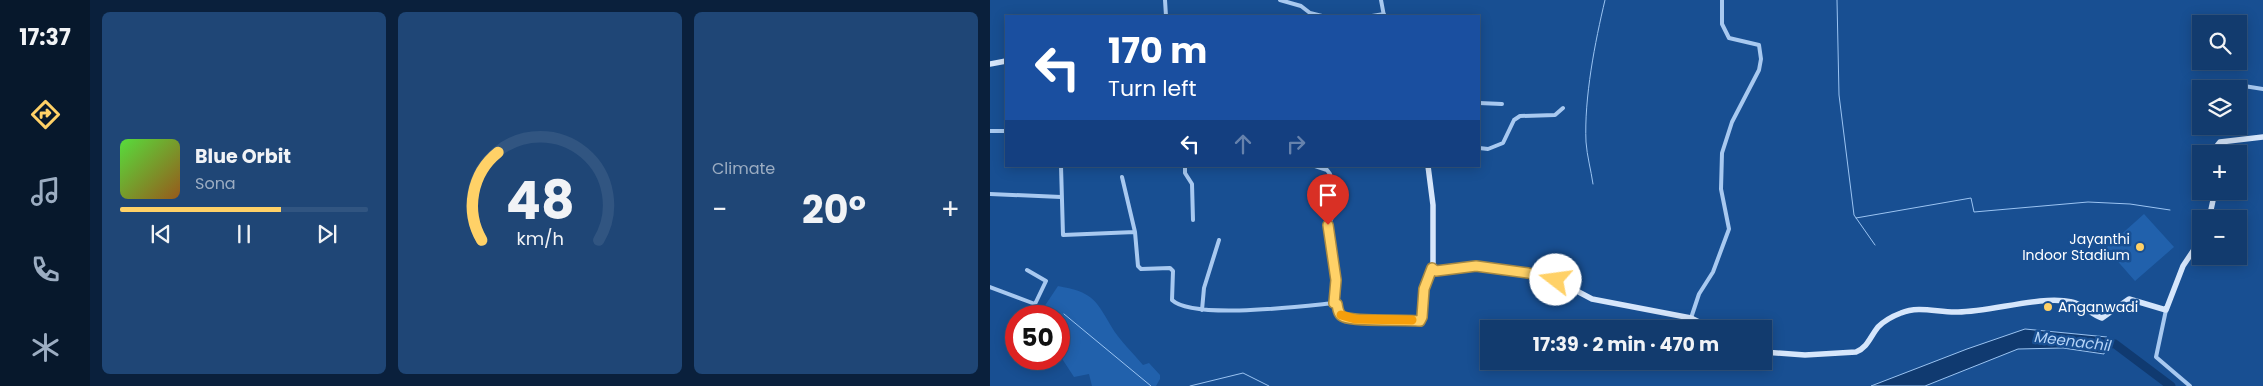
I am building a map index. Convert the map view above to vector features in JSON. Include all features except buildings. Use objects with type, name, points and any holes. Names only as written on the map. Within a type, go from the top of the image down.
[{"type":"main road","points":[[990,64],[1005,61]]},
{"type":"main road","points":[[2218,145],[2220,142],[2263,137]]},
{"type":"main road","points":[[1428,167],[1433,205],[1432,268],[1436,271],[1476,266],[1542,276],[1556,280],[1592,299],[1695,320]]},
{"type":"main road","points":[[1772,353],[1805,355],[1856,352],[1862,349],[1878,328],[1887,320],[1903,312],[1915,309],[1966,312],[2031,302],[2067,302],[2077,304],[2102,318],[2129,299],[2166,310],[2183,266],[2192,253]]},
{"type":"street","points":[[1165,0],[1166,15]]},
{"type":"street","points":[[1280,0],[1301,6],[1310,13],[1318,15]]},
{"type":"street","points":[[1381,0],[1384,15]]},
{"type":"street","points":[[1691,318],[1699,294],[1713,272],[1729,229],[1721,188],[1722,153],[1732,122],[1759,70],[1761,59],[1759,45],[1729,38],[1722,24],[1722,0]]},
{"type":"street","points":[[2247,86],[2263,89]]},
{"type":"street","points":[[1480,103],[1502,104]]},
{"type":"street","points":[[1480,148],[1488,149],[1503,143],[1514,120],[1520,116],[1554,115],[1563,108]]},
{"type":"street","points":[[990,131],[1005,131]]},
{"type":"street","points":[[1061,167],[1063,235],[1135,232]]},
{"type":"street","points":[[1185,167],[1185,173],[1192,184],[1193,220]]},
{"type":"street","points":[[1318,167],[1327,170],[1330,174],[1337,208],[1328,225],[1336,280],[1334,303],[1337,304],[1339,313],[1343,317],[1420,321],[1424,289],[1432,268]]},
{"type":"street","points":[[1122,177],[1135,232],[1138,266],[1141,269],[1170,268],[1173,271],[1172,300],[1177,305],[1202,310],[1230,310],[1334,303]]},
{"type":"street","points":[[990,194],[1061,197]]},
{"type":"street","points":[[1202,310],[1204,288],[1219,240]]},
{"type":"street","points":[[990,287],[1035,304],[1046,281],[1027,270]]},
{"type":"street","points":[[2166,310],[2156,357],[2190,386]]},
{"type":"shaded area","name":"Jayanthi Indoor Stadium","points":[[2144,214],[2174,247],[2135,281],[2106,248]]},
{"type":"shaded area","points":[[1058,286],[1078,291],[1091,298],[1101,309],[1114,331],[1143,365],[1149,363],[1160,375],[1156,386],[1092,386],[1089,374],[1074,377],[1069,370],[1070,305],[1045,305]]},
{"type":"water","points":[[2025,329],[2107,337],[2104,354],[2063,348],[2018,349],[1925,386],[1871,386],[1967,349]]},
{"type":"waterway","points":[[1593,184],[1586,142],[1588,89],[1605,0]]},
{"type":"waterway","points":[[1837,0],[1839,95],[1854,215],[1875,245]]},
{"type":"waterway","points":[[1856,218],[1971,198],[1974,212],[2088,202],[2130,204],[2170,210]]},
{"type":"waterway","points":[[1070,319],[1151,386]]},
{"type":"waterway","name":"Meenachil","points":[[2095,342],[2115,344],[2171,386]]},
{"type":"waterway","points":[[1190,386],[1243,373],[1269,386]]},
{"type":"slow traffic","points":[[1341,315],[1355,319],[1412,320]]},
{"type":"place","name":"Jayanthi Indoor Stadium","points":[[2140,247]]},
{"type":"place","name":"Anganwadi","points":[[2048,307]]},
{"type":"route","points":[[1328,225],[1336,280],[1334,303],[1337,304],[1339,313],[1343,317],[1420,321],[1424,289],[1432,268],[1436,271],[1476,266],[1528,273],[1556,280]]}]
